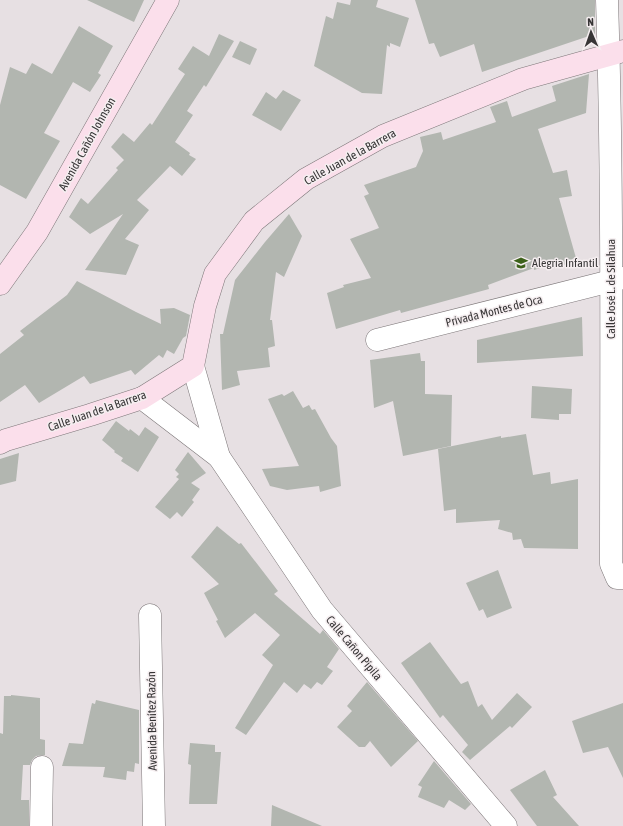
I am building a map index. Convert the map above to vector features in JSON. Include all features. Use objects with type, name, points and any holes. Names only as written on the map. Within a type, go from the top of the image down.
[{"type":"street","name":"Avenida Cañón Johnson","points":[[0,284],[37,232],[168,0]]},
{"type":"street","name":"Calle José L. de Silahua","points":[[608,0],[616,53],[617,280],[611,564],[620,578]]},
{"type":"street","name":"Calle Juan de la Barrera","points":[[0,443],[142,398],[193,366],[205,306],[215,274],[254,221],[306,179],[383,136],[522,79],[616,53]]},
{"type":"street","name":"Privada Montes de Oca","points":[[377,340],[617,280]]},
{"type":"street","name":"Calle Cañon Pípila","points":[[193,366],[219,457],[322,610],[506,826]]},
{"type":"street","name":"Calle Cañon Pípila","points":[[142,398],[219,457]]},
{"type":"street","name":"Avenida Benítez Razón","points":[[150,615],[154,826]]},
{"type":"street","points":[[41,826],[42,767]]},
{"type":"building","points":[[87,0],[144,0],[134,22]]},
{"type":"building","points":[[351,0],[378,0],[376,7],[409,18],[400,47],[390,43],[390,47],[387,45],[382,94],[362,93],[314,66],[326,16],[333,19],[337,2],[350,5]]},
{"type":"building","points":[[415,0],[595,0],[595,34],[482,72],[474,44],[440,57],[434,43],[429,44]]},
{"type":"building","points":[[79,26],[113,46],[98,73],[101,75],[90,92],[73,82],[44,133],[60,141],[26,199],[0,185],[0,105],[10,67],[26,74],[32,63],[52,74]]},
{"type":"building","points":[[219,34],[234,41],[206,87],[204,85],[187,111],[193,115],[175,142],[190,153],[189,155],[196,159],[182,176],[170,166],[137,200],[149,210],[125,239],[139,245],[126,275],[85,270],[123,214],[90,234],[69,217],[81,198],[88,204],[118,170],[116,168],[124,160],[111,147],[123,133],[134,142],[150,123],[152,125],[185,74],[178,69],[193,46],[209,56]]},
{"type":"building","points":[[240,41],[257,49],[250,65],[232,57]]},
{"type":"building","points":[[589,74],[586,113],[538,129],[553,173],[567,170],[572,196],[559,198],[576,258],[572,259],[573,262],[554,268],[553,264],[534,270],[534,268],[488,285],[489,289],[401,313],[400,310],[336,329],[327,293],[344,287],[343,285],[371,278],[350,239],[379,228],[364,196],[369,194],[364,185],[416,167],[423,151],[420,137],[441,132],[443,140],[496,122],[490,107],[507,101],[512,117],[556,101],[552,86]]},
{"type":"building","points":[[283,90],[301,100],[281,131],[252,115],[266,92],[276,99]]},
{"type":"building","points":[[289,214],[302,236],[284,277],[276,272],[270,320],[272,320],[275,346],[268,348],[270,367],[237,371],[240,385],[222,390],[220,334],[223,334],[235,280]]},
{"type":"building","points":[[77,281],[161,324],[160,309],[174,308],[190,315],[186,336],[183,338],[174,354],[167,350],[163,358],[159,355],[135,375],[131,370],[90,384],[84,376],[39,403],[25,385],[0,402],[0,354],[24,335],[20,331],[67,295]]},
{"type":"building","points":[[582,317],[583,356],[477,363],[477,340]]},
{"type":"building","points":[[420,353],[421,361],[425,361],[425,394],[452,395],[451,446],[403,456],[393,401],[374,408],[370,360]]},
{"type":"building","points":[[532,386],[572,389],[571,414],[559,414],[559,420],[531,418]]},
{"type":"building","points":[[293,391],[303,408],[309,405],[312,410],[315,409],[337,446],[341,486],[320,492],[319,486],[287,490],[270,486],[262,469],[299,466],[268,399],[282,394],[284,396]]},
{"type":"building","points":[[116,421],[129,431],[130,429],[139,436],[145,427],[159,437],[138,472],[121,461],[123,458],[114,452],[115,451],[102,440]]},
{"type":"building","points":[[526,434],[533,475],[550,472],[551,484],[578,479],[578,549],[524,548],[521,539],[513,540],[512,533],[498,529],[500,520],[456,523],[456,509],[444,511],[438,449],[501,436],[501,438]]},
{"type":"building","points":[[188,452],[206,473],[191,483],[200,489],[192,500],[194,502],[182,517],[177,512],[170,519],[155,507],[179,479],[176,477],[179,474],[175,470]]},
{"type":"building","points":[[19,453],[16,481],[0,485],[0,459]]},
{"type":"building","points":[[217,526],[239,544],[241,543],[278,591],[274,594],[320,634],[323,630],[339,649],[327,667],[333,671],[322,685],[317,682],[311,689],[304,684],[297,693],[284,682],[246,735],[235,728],[273,665],[262,655],[280,635],[255,613],[225,638],[216,621],[218,620],[204,593],[219,584],[191,557]]},
{"type":"building","points":[[498,570],[512,608],[487,618],[483,609],[479,611],[466,583]]},
{"type":"building","points":[[430,642],[461,684],[468,681],[478,707],[482,704],[492,720],[517,693],[532,707],[512,728],[510,726],[470,760],[462,752],[468,745],[443,715],[440,718],[401,663]]},
{"type":"building","points":[[367,682],[418,741],[391,767],[370,741],[365,747],[359,747],[337,727],[352,711],[347,706]]},
{"type":"building","points":[[11,695],[40,698],[40,739],[45,740],[45,755],[36,756],[30,765],[23,765],[21,800],[29,800],[29,826],[0,826],[0,733],[3,734],[4,696]]},
{"type":"building","points":[[96,700],[139,710],[139,764],[135,763],[134,772],[127,771],[126,780],[103,777],[105,767],[62,766],[69,743],[83,744],[92,703],[95,704]]},
{"type":"building","points":[[623,703],[623,778],[608,747],[583,753],[572,721]]},
{"type":"building","points":[[190,743],[215,745],[215,752],[221,752],[217,804],[189,804],[191,765],[188,764]]},
{"type":"building","points":[[434,761],[471,804],[465,810],[449,800],[444,808],[418,797],[422,787],[418,785]]},
{"type":"building","points":[[545,770],[557,795],[553,797],[579,826],[537,826],[510,790]]},
{"type":"building","points":[[272,805],[322,826],[271,826]]},
{"type":"place","name":"Alegria Infantil","points":[[521,263]]}]
